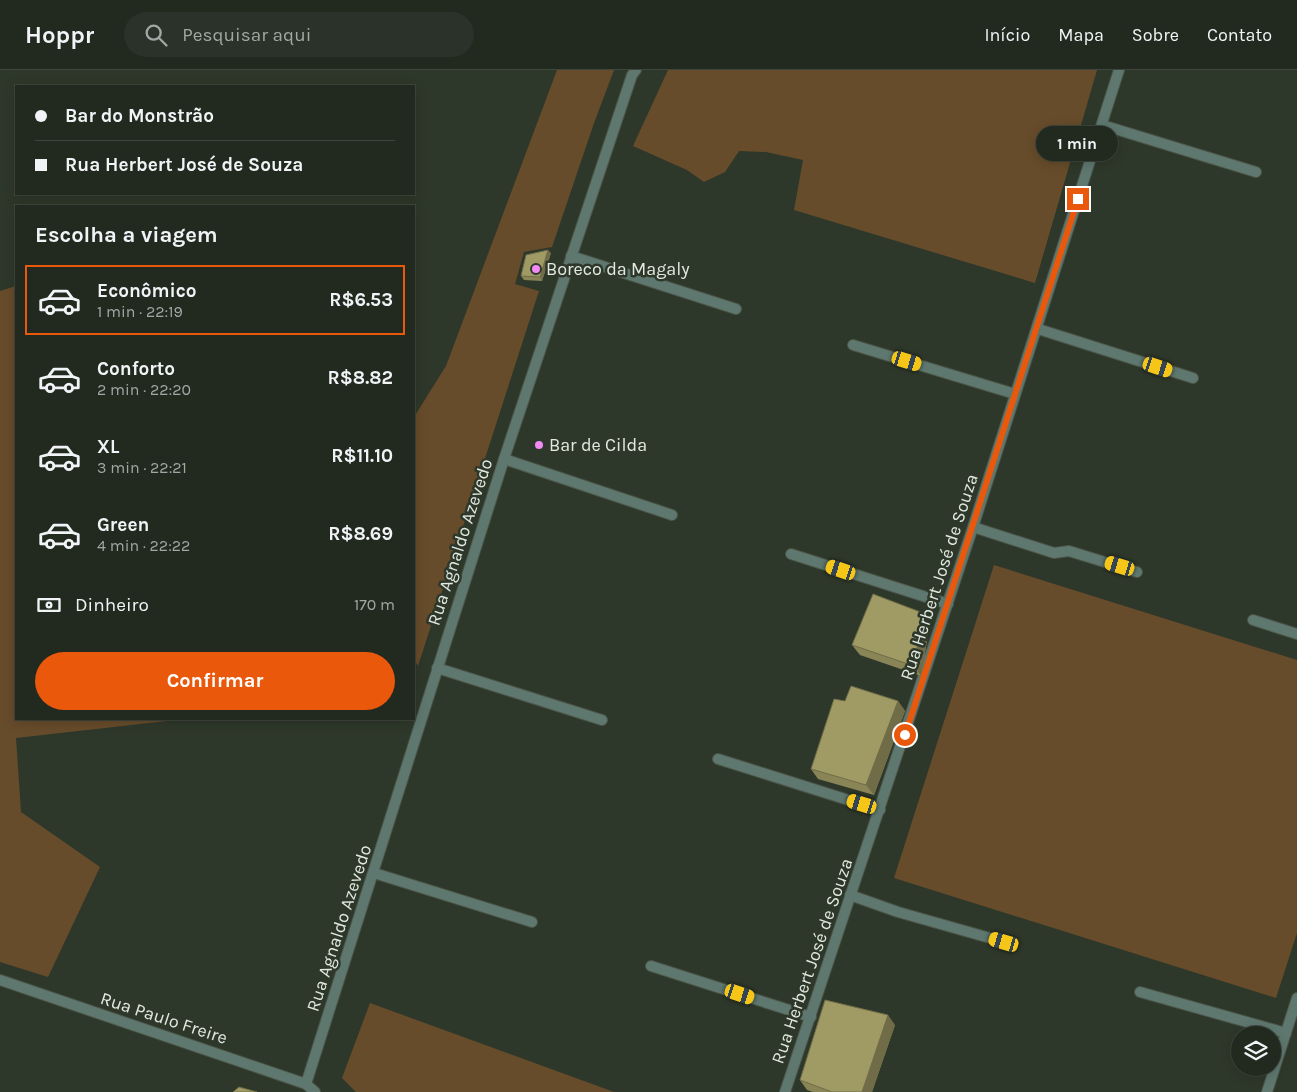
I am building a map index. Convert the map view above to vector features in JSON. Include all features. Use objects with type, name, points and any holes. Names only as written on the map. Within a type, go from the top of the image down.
[{"type":"street","name":"Rua Agnaldo Azevedo","points":[[306,1084],[374,872],[436,668],[504,459],[632,75],[636,70]]},
{"type":"street","name":"Rua Herbert José de Souza","points":[[785,1092],[1038,329],[1119,70]]},
{"type":"street","points":[[1102,125],[1256,172]]},
{"type":"street","points":[[571,256],[736,309]]},
{"type":"street","points":[[1038,329],[1193,378]]},
{"type":"street","points":[[853,345],[1015,394]]},
{"type":"street","points":[[504,459],[672,515]]},
{"type":"street","points":[[973,527],[1054,553],[1070,551],[1137,572]]},
{"type":"street","points":[[791,554],[948,604]]},
{"type":"street","points":[[1253,620],[1297,634]]},
{"type":"street","points":[[436,668],[602,720]]},
{"type":"street","points":[[718,759],[880,810]]},
{"type":"street","points":[[374,872],[532,922]]},
{"type":"street","points":[[850,895],[898,912],[1004,942]]},
{"type":"street","points":[[651,966],[810,1017]]},
{"type":"street","name":"Rua Paulo Freire","points":[[0,980],[306,1084],[315,1092]]},
{"type":"street","points":[[1140,992],[1286,1033]]},
{"type":"street","points":[[1267,1092],[1297,998]]},
{"type":"shaded area","points":[[557,70],[614,70],[552,247],[524,252],[515,284],[539,291],[418,666],[415,661],[415,415],[446,366]]},
{"type":"shaded area","points":[[668,70],[1097,70],[1035,283],[794,210],[803,160],[766,152],[739,151],[725,172],[704,182],[687,170],[633,146]]},
{"type":"shaded area","points":[[15,286],[15,720],[176,720],[16,738],[21,812],[100,867],[48,977],[0,962],[0,291]]},
{"type":"shaded area","points":[[994,565],[1297,660],[1297,933],[1276,998],[894,878]]},
{"type":"shaded area","points":[[370,1003],[614,1092],[356,1092],[342,1078]]},
{"type":"building","name":"Boreco da Magaly","points":[[548,250],[540,277],[521,276],[526,255]]},
{"type":"building","points":[[873,594],[923,613],[914,666],[852,645]]},
{"type":"building","points":[[851,686],[898,701],[866,785],[811,769],[834,699],[845,701]]},
{"type":"building","points":[[825,1000],[888,1015],[862,1092],[832,1092],[800,1080]]},
{"type":"building","points":[[239,1087],[257,1092],[233,1092]]},
{"type":"place","name":"Boreco da Magaly","points":[[536,269]]},
{"type":"place","name":"Bar de Cilda","points":[[539,445]]},
{"type":"route","points":[[905,735],[1015,394],[1038,329],[1078,199]]}]
